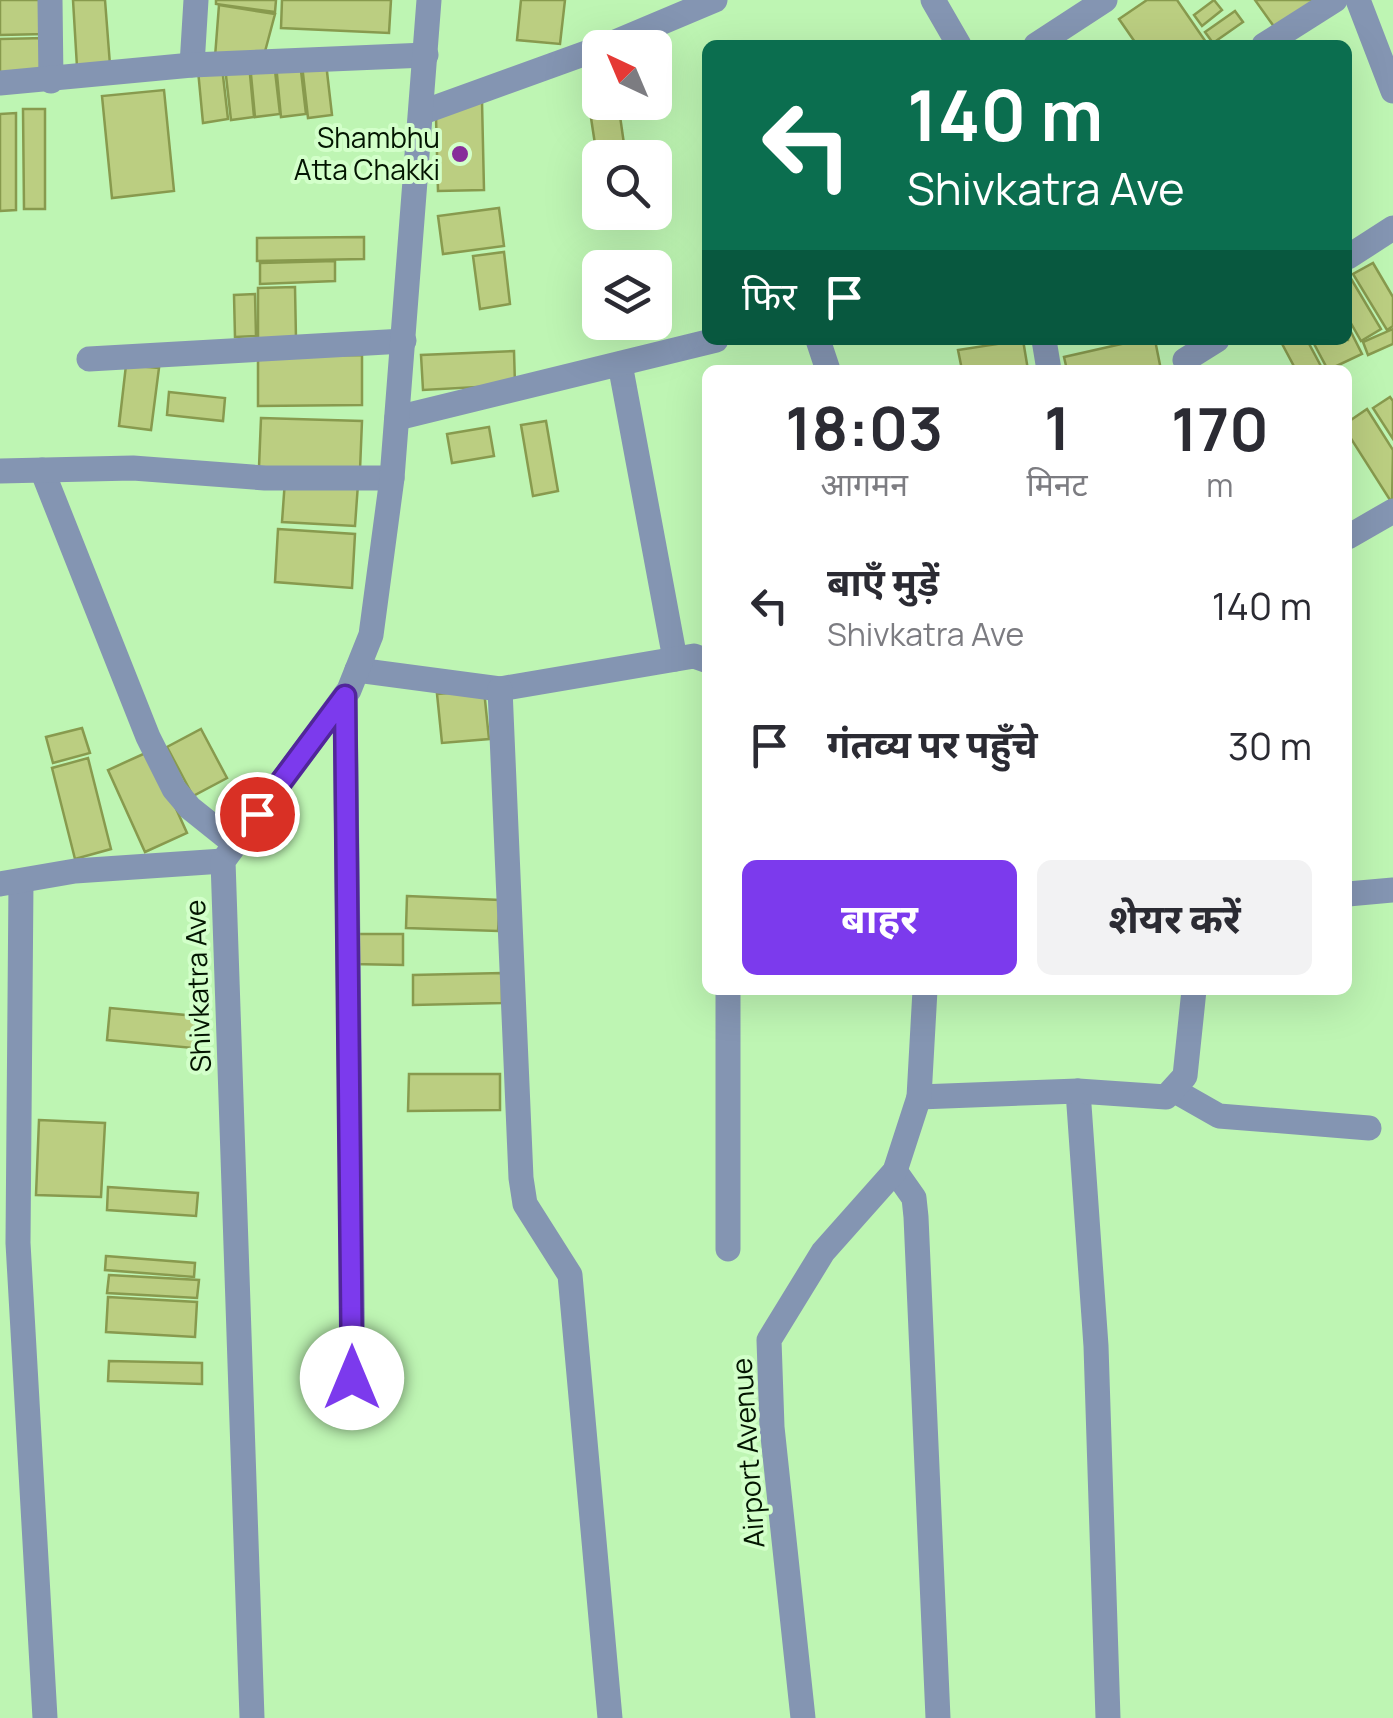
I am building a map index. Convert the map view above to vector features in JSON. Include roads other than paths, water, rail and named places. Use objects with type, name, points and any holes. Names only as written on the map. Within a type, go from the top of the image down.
[{"type":"street","points":[[50,0],[51,81]]},
{"type":"street","points":[[192,65],[196,0]]},
{"type":"street","points":[[45,1718],[18,1243],[11,882],[229,852],[345,696],[370,635],[392,478],[423,112],[428,0]]},
{"type":"street","points":[[656,27],[661,0]]},
{"type":"street","points":[[648,30],[715,0]]},
{"type":"street","points":[[933,0],[956,40]]},
{"type":"street","points":[[1044,40],[1105,0]]},
{"type":"street","points":[[1272,40],[1335,0]]},
{"type":"street","points":[[1358,0],[1393,91]]},
{"type":"street","points":[[0,84],[192,65],[426,55]]},
{"type":"street","points":[[423,112],[582,55]]},
{"type":"street","points":[[1352,254],[1393,228]]},
{"type":"street","points":[[89,359],[404,341]]},
{"type":"street","points":[[397,418],[702,344]]},
{"type":"street","points":[[1184,357],[1207,345]]},
{"type":"street","points":[[620,364],[675,659]]},
{"type":"street","points":[[0,471],[134,468],[265,478],[392,478]]},
{"type":"street","points":[[42,470],[148,738],[174,788],[229,852]]},
{"type":"street","points":[[1352,535],[1393,510]]},
{"type":"street","points":[[357,670],[500,689],[694,656],[702,658]]},
{"type":"street","points":[[500,689],[521,1178],[525,1204],[570,1275],[610,1718]]},
{"type":"street","points":[[345,696],[352,1378]]},
{"type":"street","name":"Shivkatra Ave","points":[[229,852],[252,1718]]},
{"type":"street","points":[[1352,894],[1393,890]]},
{"type":"street","points":[[728,995],[728,1249]]},
{"type":"street","name":"Airport Avenue","points":[[803,1718],[772,1428],[769,1340],[823,1252],[894,1170],[919,1097],[925,995]]},
{"type":"street","points":[[919,1097],[1078,1092],[1166,1097],[1176,1091],[1185,1076],[1193,995]]},
{"type":"street","points":[[1176,1091],[1219,1116],[1368,1128]]},
{"type":"street","points":[[1078,1092],[1096,1346],[1108,1718]]},
{"type":"street","points":[[894,1170],[914,1198],[916,1217],[938,1718]]},
{"type":"place","name":"Shambhu Atta Chakki","points":[[460,154]]}]
